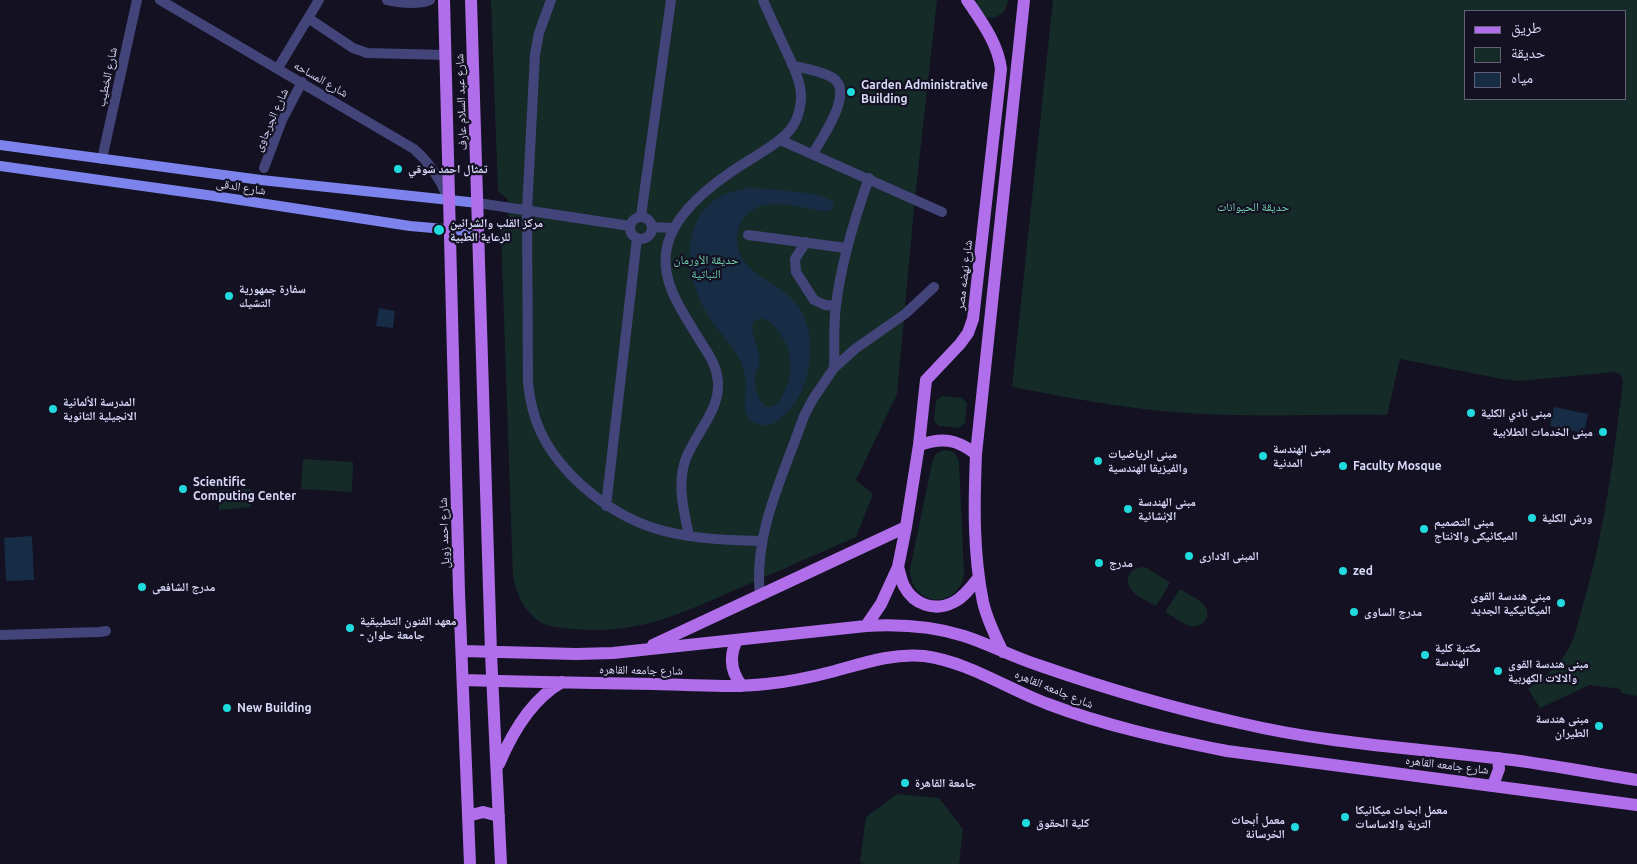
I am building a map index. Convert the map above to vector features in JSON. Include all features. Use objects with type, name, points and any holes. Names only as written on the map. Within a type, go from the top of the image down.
[{"type":"main road","name":"شارع عبد السلام عارف","points":[[444,0],[450,202]]},
{"type":"main road","name":"شارع عبد السلام عارف","points":[[471,0],[478,203]]},
{"type":"main road","name":"شارع نهضه مصر","points":[[866,626],[881,604],[898,567],[919,446],[926,380],[960,344],[968,333],[973,319],[1001,69],[1000,56],[995,45],[967,0]]},
{"type":"main road","points":[[1003,652],[992,628],[984,603],[979,577],[975,526],[976,454],[1024,0]]},
{"type":"main road","name":"شارع الدقى","points":[[0,145],[261,180],[450,202],[478,203]]},
{"type":"main road","name":"شارع الدقى","points":[[0,166],[410,226],[479,232]]},
{"type":"main road","name":"شارع احمد زويل","points":[[450,202],[462,680],[470,864]]},
{"type":"main road","points":[[478,203],[491,653],[501,864]]},
{"type":"main road","points":[[919,446],[934,441],[949,440],[964,445],[976,454]]},
{"type":"main road","points":[[642,650],[906,527]]},
{"type":"main road","points":[[898,567],[903,584],[909,595],[919,603],[931,607],[944,606],[956,602],[979,577]]},
{"type":"main road","name":"شارع جامعه القاهره","points":[[462,651],[576,654],[642,650],[866,626],[897,625],[938,629],[965,636],[1038,666],[1109,688],[1243,724],[1363,744],[1498,758],[1637,780]]},
{"type":"main road","points":[[737,640],[733,647],[731,664],[742,686]]},
{"type":"main road","name":"شارع جامعه القاهره","points":[[462,680],[742,686],[812,677],[877,659],[897,656],[922,656],[948,661],[971,669],[1079,716],[1144,734],[1227,751],[1637,805]]},
{"type":"main road","points":[[497,769],[524,718],[550,689],[562,682]]},
{"type":"main road","points":[[1493,785],[1499,769],[1498,758]]},
{"type":"main road","points":[[468,816],[483,812],[499,816]]},
{"type":"street","name":"شارع الخطيب","points":[[102,159],[137,0]]},
{"type":"street","name":"شارع المساحه","points":[[160,0],[414,149],[437,174],[450,202]]},
{"type":"street","name":"شارع الجرجاوى","points":[[278,68],[318,0]]},
{"type":"street","points":[[387,0],[424,2],[430,0]]},
{"type":"street","points":[[551,0],[539,33],[535,54],[527,210],[528,383],[534,418],[540,434],[561,464],[588,491],[606,506],[625,517],[645,526],[666,532],[736,541],[761,542]]},
{"type":"street","points":[[641,216],[671,0]]},
{"type":"street","points":[[689,536],[681,494],[683,472],[690,450],[712,411],[717,397],[718,382],[716,368],[670,288],[666,268],[666,254],[674,228],[681,216],[708,190],[780,140],[792,129],[798,116],[801,102],[800,87],[792,64],[763,0]]},
{"type":"street","points":[[308,18],[353,48],[367,53],[446,55]]},
{"type":"street","points":[[792,64],[833,78],[840,89],[838,109],[813,154]]},
{"type":"street","name":"شارع الجرجاوى","points":[[264,168],[282,120],[302,82]]},
{"type":"street","points":[[780,140],[942,212]]},
{"type":"street","points":[[834,368],[836,306],[846,248],[869,178]]},
{"type":"street","points":[[478,203],[630,226]]},
{"type":"street","points":[[637,238],[631,232],[630,226],[634,218],[641,216],[647,218],[652,227]]},
{"type":"street","points":[[652,227],[674,228]]},
{"type":"street","points":[[637,238],[648,237],[652,227]]},
{"type":"street","points":[[748,235],[846,248]]},
{"type":"street","points":[[606,506],[637,238]]},
{"type":"street","points":[[806,242],[795,259],[796,272],[814,300],[824,305],[836,306]]},
{"type":"street","points":[[760,595],[759,560],[761,542],[768,515],[812,399],[834,368],[855,349],[905,314],[934,287]]},
{"type":"street","points":[[0,636],[106,631]]},
{"type":"green space","name":"حديقة الأورمان النباتية","points":[[491,0],[937,0],[915,198],[897,394],[856,480],[873,494],[856,537],[702,605],[641,625],[597,630],[556,627],[540,622],[525,608],[513,577],[501,232],[508,217],[508,209],[507,199],[498,191]]},
{"type":"green space","points":[[977,0],[1009,0],[1004,12],[994,18],[983,17],[976,7]]},
{"type":"green space","name":"حديقة الحيوانات","points":[[1053,0],[1637,0],[1637,696],[1621,693],[1621,689],[1590,685],[1540,708],[1528,689],[1562,658],[1575,635],[1592,572],[1608,491],[1623,382],[1621,375],[1615,372],[1519,381],[1400,359],[1387,415],[1201,414],[1113,405],[1012,387]]},
{"type":"green space","points":[[942,396],[962,398],[967,403],[965,423],[959,428],[939,426],[934,421],[936,401]]},
{"type":"green space","points":[[944,450],[954,452],[959,461],[964,575],[960,587],[953,594],[944,599],[934,599],[925,597],[917,591],[912,581],[910,569],[933,459],[937,453]]},
{"type":"green space","points":[[303,459],[353,462],[352,492],[301,489]]},
{"type":"green space","points":[[251,489],[251,507],[219,510],[219,490]]},
{"type":"green space","points":[[1143,567],[1170,583],[1156,606],[1141,598],[1129,586],[1130,573],[1135,569]]},
{"type":"green space","points":[[1180,589],[1199,600],[1207,610],[1206,618],[1201,624],[1197,626],[1187,625],[1165,612]]},
{"type":"green space","points":[[897,794],[939,798],[963,829],[959,864],[863,864],[860,861],[866,817]]},
{"type":"water","points":[[750,188],[781,190],[808,193],[829,199],[834,203],[832,209],[824,211],[784,204],[758,207],[750,211],[742,220],[737,233],[739,251],[744,261],[761,277],[790,297],[803,315],[809,333],[809,363],[803,388],[787,413],[770,425],[757,424],[750,420],[747,415],[745,410],[746,382],[741,363],[736,353],[706,312],[695,285],[691,266],[690,247],[693,230],[701,215],[712,202],[729,193]],"holes":[[[761,318],[774,325],[781,335],[789,352],[790,360],[790,375],[786,389],[777,404],[770,407],[766,406],[759,399],[755,384],[755,376],[760,359],[752,325],[754,321]]]},
{"type":"water","points":[[379,308],[395,311],[393,328],[376,326]]},
{"type":"water","points":[[1554,407],[1588,414],[1584,433],[1550,426]]},
{"type":"water","points":[[32,536],[34,580],[6,581],[4,538]]},
{"type":"place","name":"Garden Administrative Building","points":[[851,92]]},
{"type":"place","name":"تمثال احمد شوقي","points":[[398,169]]},
{"type":"place","name":"مركز القلب والشرائين للرعاية الطبية","points":[[439,230]]},
{"type":"place","name":"سفارة جمهورية التشيك","points":[[229,296]]},
{"type":"place","name":"المدرسة الألمانية الانجيلية الثانوية","points":[[53,409]]},
{"type":"place","name":"مبنى نادي الكلية","points":[[1471,413]]},
{"type":"place","name":"مبنى الخدمات الطلابية","points":[[1603,432]]},
{"type":"place","name":"مبنى الهندسة المدنية","points":[[1263,456]]},
{"type":"place","name":"مبنى الرياضيات والفيزيقا الهندسية","points":[[1098,461]]},
{"type":"place","name":"Faculty Mosque","points":[[1343,466]]},
{"type":"place","name":"Scientific Computing Center","points":[[183,489]]},
{"type":"place","name":"مبنى الهندسة الإنشائية","points":[[1128,509]]},
{"type":"place","name":"ورش الكلية","points":[[1532,518]]},
{"type":"place","name":"مبنى التصميم الميكانيكى والانتاج","points":[[1424,529]]},
{"type":"place","name":"المبنى الادارى","points":[[1189,556]]},
{"type":"place","name":"مدرج","points":[[1099,563]]},
{"type":"place","name":"zed","points":[[1343,571]]},
{"type":"place","name":"مدرج الشافعى","points":[[142,587]]},
{"type":"place","name":"مبنى هندسة القوى الميكانيكية الجديد","points":[[1561,603]]},
{"type":"place","name":"مدرج الساوى","points":[[1354,612]]},
{"type":"place","name":"معهد الفنون التطبيقية - جامعة حلوان","points":[[350,628]]},
{"type":"place","name":"مكتبة كلية الهندسة","points":[[1425,655]]},
{"type":"place","name":"مبنى هندسة القوى والالات الكهربية","points":[[1498,671]]},
{"type":"place","name":"New Building","points":[[227,708]]},
{"type":"place","name":"مبنى هندسة الطيران","points":[[1599,726]]},
{"type":"place","name":"جامعة القاهرة","points":[[905,783]]},
{"type":"place","name":"معمل ابحاث ميكانيكا التربة والاساسات","points":[[1345,817]]},
{"type":"place","name":"كلية الحقوق","points":[[1026,823]]},
{"type":"place","name":"معمل أبحاث الخرسانة","points":[[1295,827]]}]
